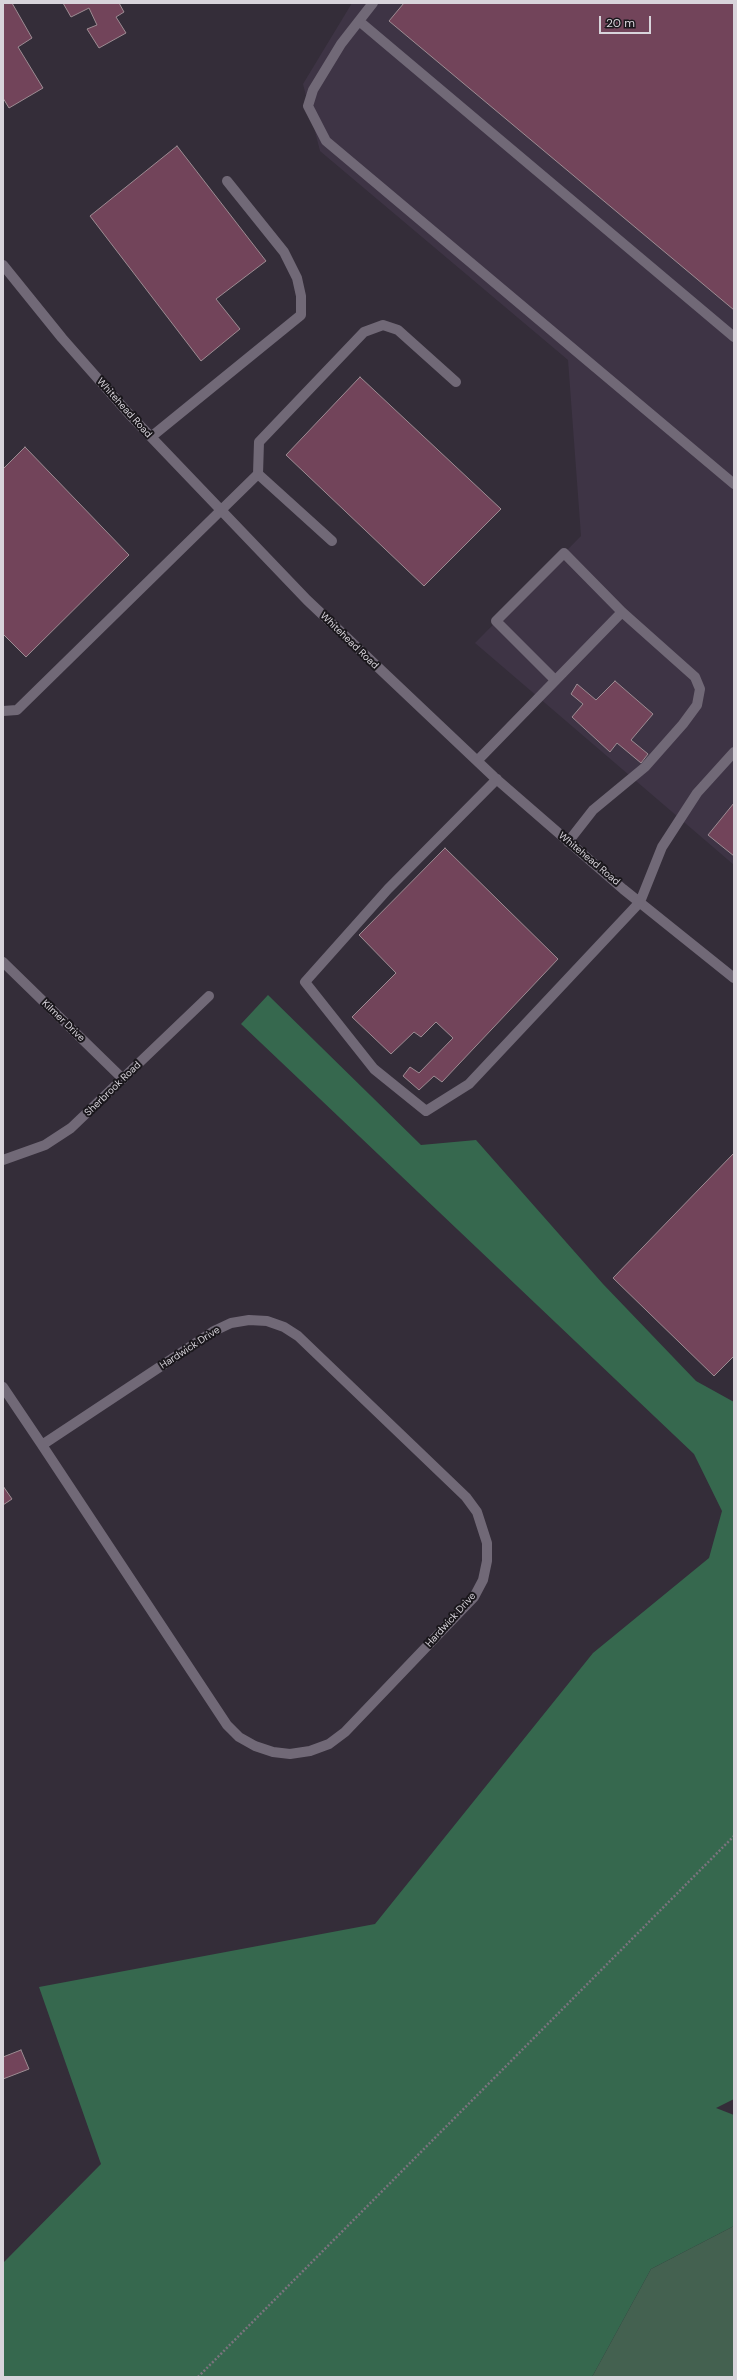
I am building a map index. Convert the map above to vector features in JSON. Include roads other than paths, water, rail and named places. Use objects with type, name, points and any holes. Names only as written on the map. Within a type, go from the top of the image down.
[{"type":"street","points":[[373,3],[341,44],[313,90],[308,106],[326,141],[734,484]]},
{"type":"street","points":[[359,21],[734,337]]},
{"type":"street","points":[[151,438],[301,314],[301,296],[297,278],[284,252],[227,181]]},
{"type":"street","name":"Whitehead Road","points":[[3,265],[62,338],[151,438],[220,512],[307,600],[477,762],[568,842],[734,978]]},
{"type":"street","points":[[3,711],[17,710],[258,474],[259,442],[364,332],[383,326],[398,330],[456,382]]},
{"type":"street","points":[[258,474],[332,541]]},
{"type":"street","points":[[555,680],[496,621],[564,553],[622,612],[695,677],[700,689],[697,705],[645,767],[593,810],[568,842]]},
{"type":"street","points":[[477,762],[622,612]]},
{"type":"street","points":[[497,779],[388,889],[305,982],[374,1069],[426,1111],[469,1084],[640,902],[662,847],[697,794],[734,752]]},
{"type":"street","name":"Kilmer Drive","points":[[3,962],[123,1079]]},
{"type":"street","name":"Sherbrook Road","points":[[3,1160],[44,1145],[71,1128],[209,996]]},
{"type":"street","name":"Hardwick Drive","points":[[3,1386],[226,1725],[250,1743],[273,1752],[290,1754],[310,1751],[329,1744],[345,1732],[474,1597],[483,1580],[487,1561],[487,1543],[477,1512],[466,1497],[298,1336],[284,1327],[267,1321],[249,1320],[231,1323],[214,1331],[42,1445]]}]
